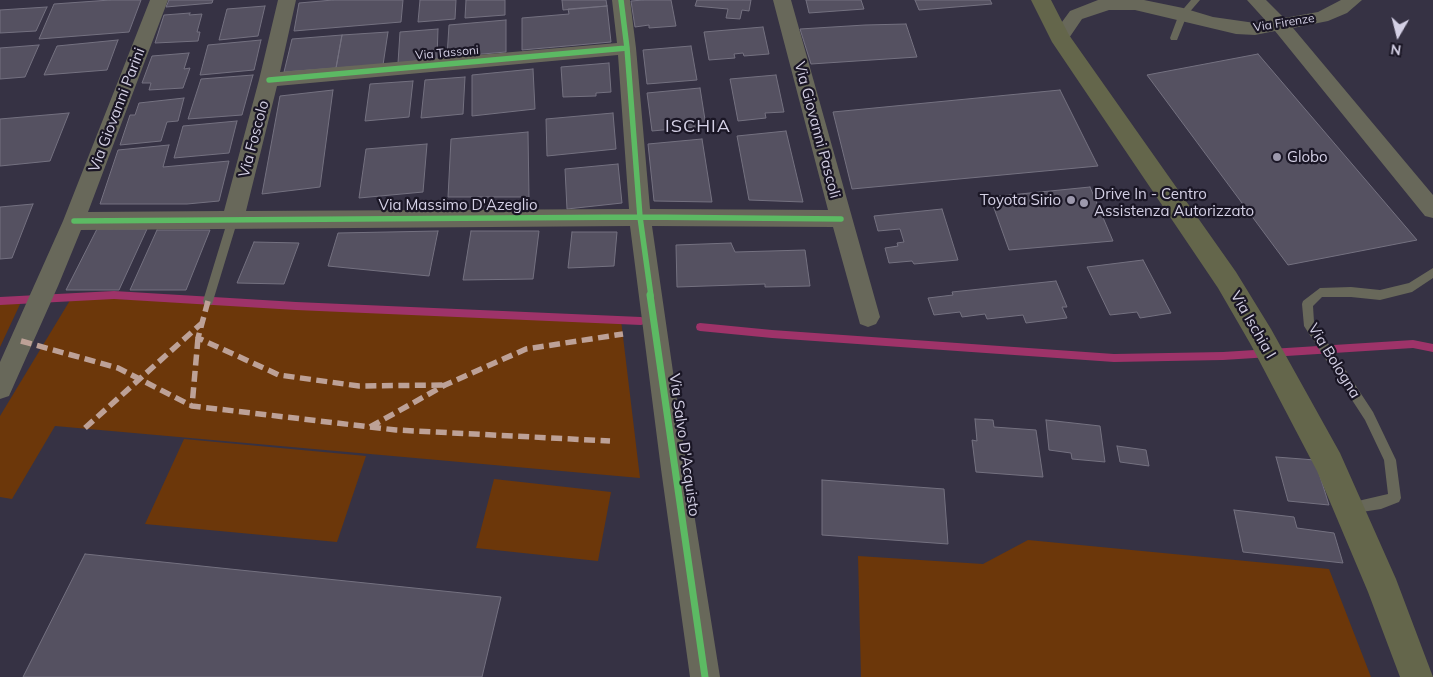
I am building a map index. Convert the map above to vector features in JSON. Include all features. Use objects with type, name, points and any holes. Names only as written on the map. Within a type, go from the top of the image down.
[{"type":"main road","name":"Via Ischia I","points":[[1041,0],[1060,37],[1227,280],[1261,337],[1329,464],[1384,591],[1417,677]]},
{"type":"street","name":"Via Giovanni Parini","points":[[0,388],[48,286],[159,0]]},
{"type":"street","name":"Via Foscolo","points":[[233,219],[269,80],[287,0]]},
{"type":"street","name":"Via Salvo D'Acquisto","points":[[621,0],[627,48],[640,217],[674,469],[705,677]]},
{"type":"street","name":"Via Giovanni Pascoli","points":[[782,0],[868,317]]},
{"type":"street","points":[[1111,0],[1183,14]]},
{"type":"street","points":[[1154,0],[1183,14]]},
{"type":"street","points":[[1256,0],[1281,26],[1433,210]]},
{"type":"street","name":"Via Firenze","points":[[1183,14],[1236,28],[1254,29],[1281,26],[1333,13],[1353,0]]},
{"type":"street","points":[[1060,37],[1076,15],[1087,10],[1109,4],[1135,4]]},
{"type":"street","name":"Via Tassoni","points":[[269,80],[627,48]]},
{"type":"street","name":"Via Massimo D'Azeglio","points":[[74,221],[640,217],[841,219]]},
{"type":"lane","points":[[1174,38],[1183,14],[1196,0]]},
{"type":"lane","points":[[208,301],[233,219]]},
{"type":"lane","name":"Via Bologna","points":[[1348,508],[1395,498],[1390,460],[1369,416],[1308,323],[1307,304],[1320,293],[1351,292],[1380,295],[1412,287],[1433,272]]},
{"type":"shaded area","points":[[72,297],[621,320],[640,478],[55,426],[12,499],[0,497],[0,416]]},
{"type":"shaded area","points":[[22,300],[0,347],[0,301]]},
{"type":"shaded area","points":[[184,439],[366,456],[337,542],[145,524]]},
{"type":"shaded area","points":[[494,479],[611,492],[598,561],[476,548]]},
{"type":"shaded area","points":[[1028,540],[1329,569],[1371,677],[861,677],[858,556],[983,564]]},
{"type":"building","points":[[141,0],[129,32],[39,39],[54,4]]},
{"type":"building","points":[[169,0],[213,0],[212,3],[166,7]]},
{"type":"building","points":[[333,0],[403,0],[401,22],[294,31],[299,3]]},
{"type":"building","points":[[420,0],[456,0],[455,19],[418,22]]},
{"type":"building","points":[[466,0],[505,0],[505,15],[465,18]]},
{"type":"building","points":[[562,0],[606,0],[607,6],[563,10]]},
{"type":"building","points":[[671,0],[676,26],[649,28],[649,25],[635,27],[631,1]]},
{"type":"building","points":[[697,0],[751,0],[749,11],[742,10],[740,19],[726,18],[728,9],[695,6]]},
{"type":"building","points":[[806,0],[861,0],[864,9],[809,13]]},
{"type":"building","points":[[915,0],[990,0],[992,4],[919,10]]},
{"type":"building","points":[[265,6],[258,36],[219,40],[227,9]]},
{"type":"building","points":[[607,6],[611,42],[522,50],[522,18],[569,14],[568,9]]},
{"type":"building","points":[[47,7],[36,31],[0,33],[0,10]]},
{"type":"building","points":[[190,13],[189,15],[202,14],[197,32],[200,32],[198,41],[155,43],[164,15]]},
{"type":"building","points":[[506,20],[506,52],[447,57],[449,25]]},
{"type":"building","points":[[906,24],[917,57],[811,64],[800,29],[865,25]]},
{"type":"building","points":[[763,27],[769,54],[744,56],[743,53],[734,54],[735,58],[709,60],[704,32]]},
{"type":"building","points":[[438,29],[437,59],[398,63],[400,32]]},
{"type":"building","points":[[388,32],[383,65],[336,68],[342,35]]},
{"type":"building","points":[[342,35],[336,68],[284,72],[292,39]]},
{"type":"building","points":[[118,40],[107,70],[44,75],[57,46]]},
{"type":"building","points":[[261,40],[254,70],[200,75],[208,45]]},
{"type":"building","points":[[39,45],[25,77],[0,79],[0,48]]},
{"type":"building","points":[[691,46],[697,80],[647,84],[643,50]]},
{"type":"building","points":[[189,53],[184,69],[190,68],[183,88],[149,90],[151,83],[142,83],[152,56]]},
{"type":"building","name":"Globo","points":[[1258,54],[1417,240],[1288,265],[1147,75]]},
{"type":"building","points":[[609,63],[611,92],[596,93],[596,96],[563,97],[561,67]]},
{"type":"building","points":[[533,69],[535,109],[472,116],[472,75]]},
{"type":"building","points":[[253,75],[242,115],[188,119],[201,79]]},
{"type":"building","points":[[776,75],[784,112],[765,113],[766,118],[738,121],[730,79]]},
{"type":"building","points":[[465,77],[463,114],[421,118],[425,80]]},
{"type":"building","points":[[413,81],[409,117],[365,121],[370,84]]},
{"type":"building","points":[[700,88],[706,126],[652,131],[647,93]]},
{"type":"building","points":[[333,90],[320,187],[262,194],[280,96]]},
{"type":"building","points":[[1060,90],[1098,166],[852,189],[833,112]]},
{"type":"building","points":[[184,98],[178,121],[167,122],[161,141],[120,145],[130,115],[135,115],[139,103]]},
{"type":"building","points":[[69,113],[50,161],[0,166],[0,119]]},
{"type":"building","points":[[613,113],[616,149],[547,156],[546,119]]},
{"type":"building","points":[[237,121],[229,153],[174,158],[183,126]]},
{"type":"building","points":[[786,131],[803,202],[749,200],[737,136]]},
{"type":"building","points":[[528,132],[529,197],[448,197],[451,139]]},
{"type":"building","points":[[702,139],[712,202],[654,201],[648,144]]},
{"type":"building","points":[[427,144],[423,192],[359,198],[366,149]]},
{"type":"building","points":[[169,145],[163,167],[229,161],[219,201],[187,204],[100,204],[118,150]]},
{"type":"building","points":[[618,164],[622,203],[567,209],[565,169]]},
{"type":"building","points":[[1090,187],[1113,241],[1009,250],[990,197]]},
{"type":"building","points":[[33,204],[12,258],[0,259],[0,207]]},
{"type":"building","points":[[942,209],[958,260],[914,264],[912,261],[889,263],[885,248],[898,246],[897,243],[904,242],[900,229],[878,231],[874,216]]},
{"type":"building","points":[[97,229],[147,229],[119,290],[66,290]]},
{"type":"building","points":[[157,230],[210,230],[186,290],[130,290]]},
{"type":"building","points":[[438,231],[429,276],[328,266],[338,233]]},
{"type":"building","points":[[471,231],[539,231],[533,279],[463,280]]},
{"type":"building","points":[[572,232],[617,232],[614,266],[568,268]]},
{"type":"building","points":[[254,242],[299,243],[284,284],[237,283]]},
{"type":"building","points":[[731,243],[735,252],[805,250],[810,286],[765,287],[765,284],[677,287],[676,245]]},
{"type":"building","points":[[1143,260],[1171,313],[1140,318],[1137,312],[1110,315],[1087,267]]},
{"type":"building","points":[[1056,281],[1067,307],[1062,307],[1067,318],[1026,323],[1023,315],[987,319],[985,314],[962,317],[960,312],[934,315],[928,298],[953,295],[952,292]]},
{"type":"building","points":[[975,419],[993,420],[994,427],[1036,430],[1043,477],[976,472],[972,440],[977,441]]},
{"type":"building","points":[[1046,420],[1100,426],[1105,462],[1072,459],[1071,453],[1049,450]]},
{"type":"building","points":[[1117,446],[1146,450],[1149,466],[1120,462]]},
{"type":"building","points":[[1276,457],[1315,460],[1329,505],[1288,501]]},
{"type":"building","points":[[822,480],[944,489],[948,544],[822,535]]},
{"type":"building","points":[[1234,510],[1294,517],[1297,528],[1334,533],[1343,563],[1243,552]]},
{"type":"building","points":[[85,554],[501,597],[482,677],[23,677]]},
{"type":"waterway","points":[[0,301],[114,295],[296,306],[641,321]]},
{"type":"waterway","points":[[700,327],[772,334],[1114,358],[1223,356],[1413,344],[1433,348]]},
{"type":"marked path","points":[[208,301],[198,338],[279,375],[359,386],[445,385]]},
{"type":"marked path","points":[[85,428],[202,323]]},
{"type":"marked path","points":[[370,427],[445,385],[526,349],[623,334]]},
{"type":"marked path","points":[[198,338],[192,406],[396,430],[610,441]]},
{"type":"marked path","points":[[21,341],[118,368],[192,406]]},
{"type":"cycle path","points":[[621,0],[627,48],[640,217],[674,469],[705,677]]},
{"type":"cycle path","points":[[269,80],[627,48]]},
{"type":"cycle path","points":[[74,221],[640,217],[841,219]]},
{"type":"place","name":"Globo","points":[[1277,157]]},
{"type":"place","name":"Toyota Sirio","points":[[1071,200]]},
{"type":"place","name":"Drive In - Centro Assistenza Autorizzato","points":[[1084,203]]},
{"type":"district","name":"ISCHIA","points":[[698,127]]}]
